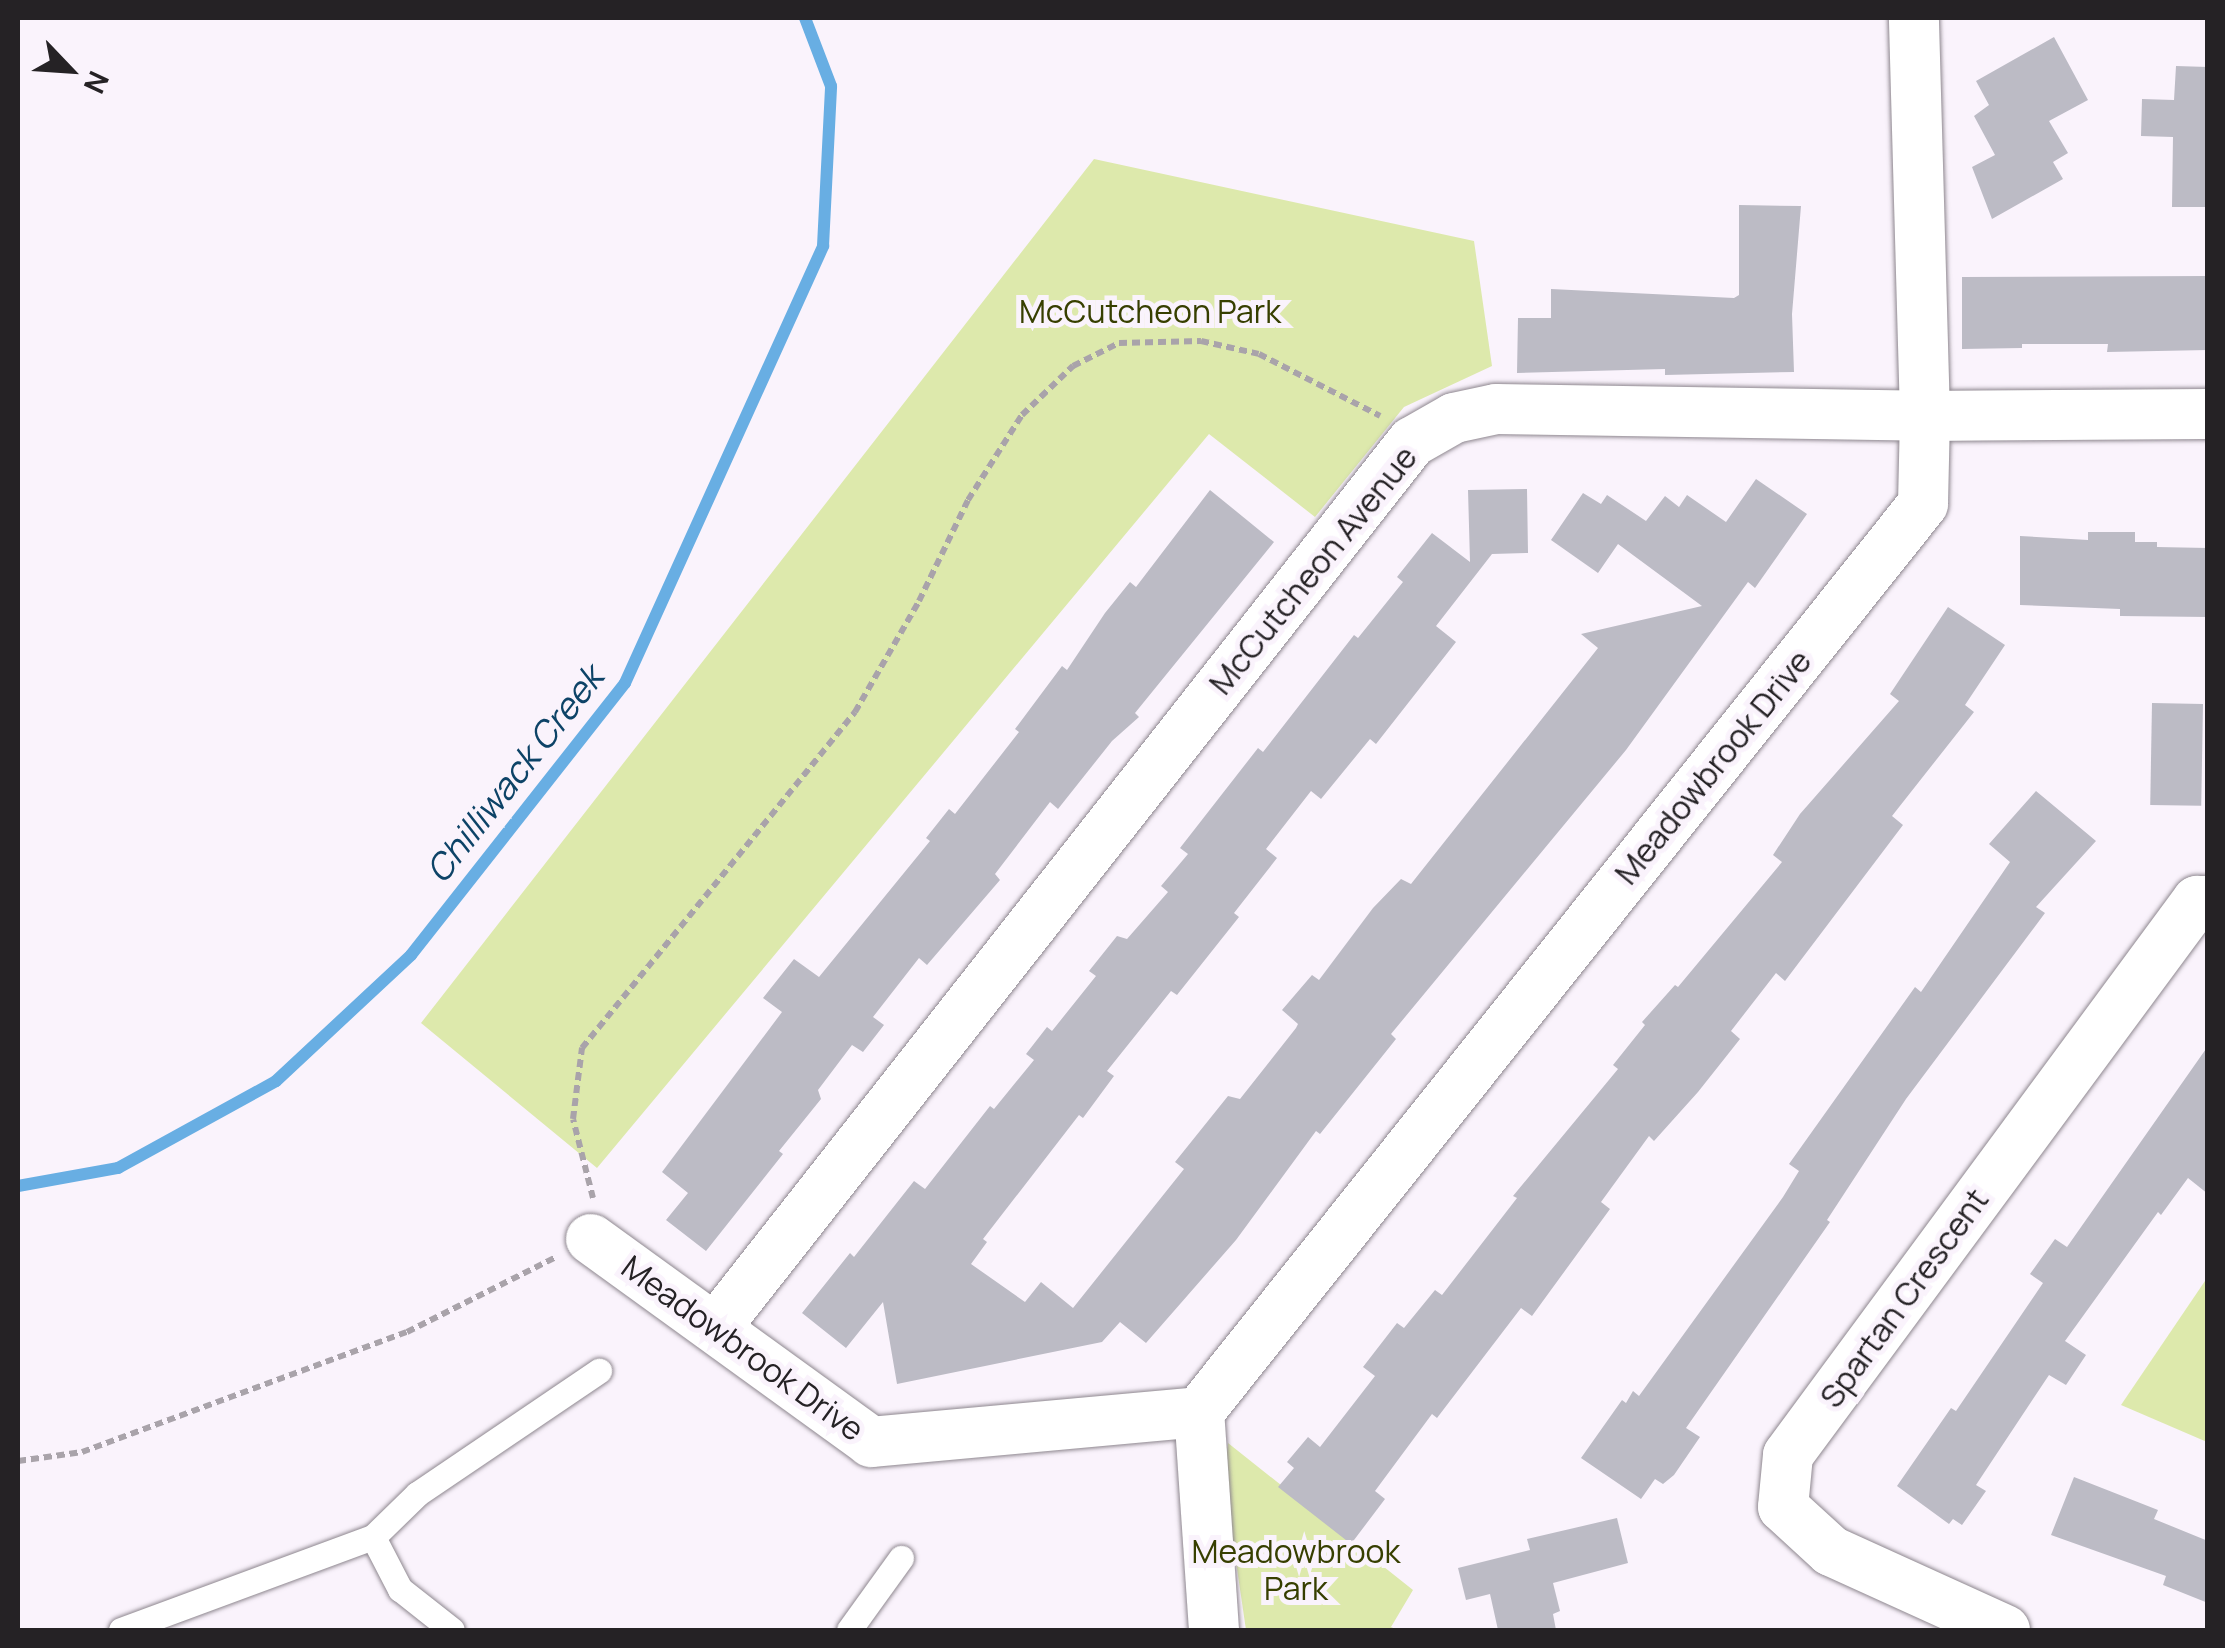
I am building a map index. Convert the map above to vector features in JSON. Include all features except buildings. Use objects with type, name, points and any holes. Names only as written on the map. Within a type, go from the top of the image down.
[{"type":"street","name":"Meadowbrook Drive","points":[[591,1239],[870,1442],[1199,1412],[1922,504],[1925,416],[1914,18]]},
{"type":"street","name":"McCutcheon Avenue","points":[[716,1327],[1412,442],[1454,418],[1496,409],[1925,416],[2208,414]]},
{"type":"street","name":"Spartan Crescent","points":[[2005,1630],[1831,1551],[1783,1508],[1788,1455],[2197,901],[2208,900]]},
{"type":"street","points":[[1199,1412],[1214,1630]]},
{"type":"lane","points":[[121,1630],[373,1536],[417,1494],[598,1371]]},
{"type":"lane","points":[[373,1536],[400,1589],[452,1630]]},
{"type":"lane","points":[[849,1630],[901,1558]]},
{"type":"path","points":[[18,1461],[82,1452],[407,1332],[591,1239],[595,1208],[573,1118],[582,1048],[856,712],[919,602],[968,500],[1022,415],[1072,366],[1118,343],[1201,340],[1259,354],[1372,410],[1412,442]]},
{"type":"green space","name":"McCutcheon Park","points":[[1094,159],[1474,241],[1492,366],[1404,407],[1315,517],[1209,434],[597,1168],[421,1023]]},
{"type":"green space","points":[[2207,1278],[2207,1442],[2121,1405]]},
{"type":"green space","name":"Meadowbrook Park","points":[[1228,1443],[1413,1590],[1391,1627],[1398,1630],[1246,1630],[1224,1480]]},
{"type":"waterway","name":"Chilliwack Creek","points":[[18,1186],[118,1168],[276,1081],[411,955],[625,683],[823,246],[831,86],[805,18]]}]
